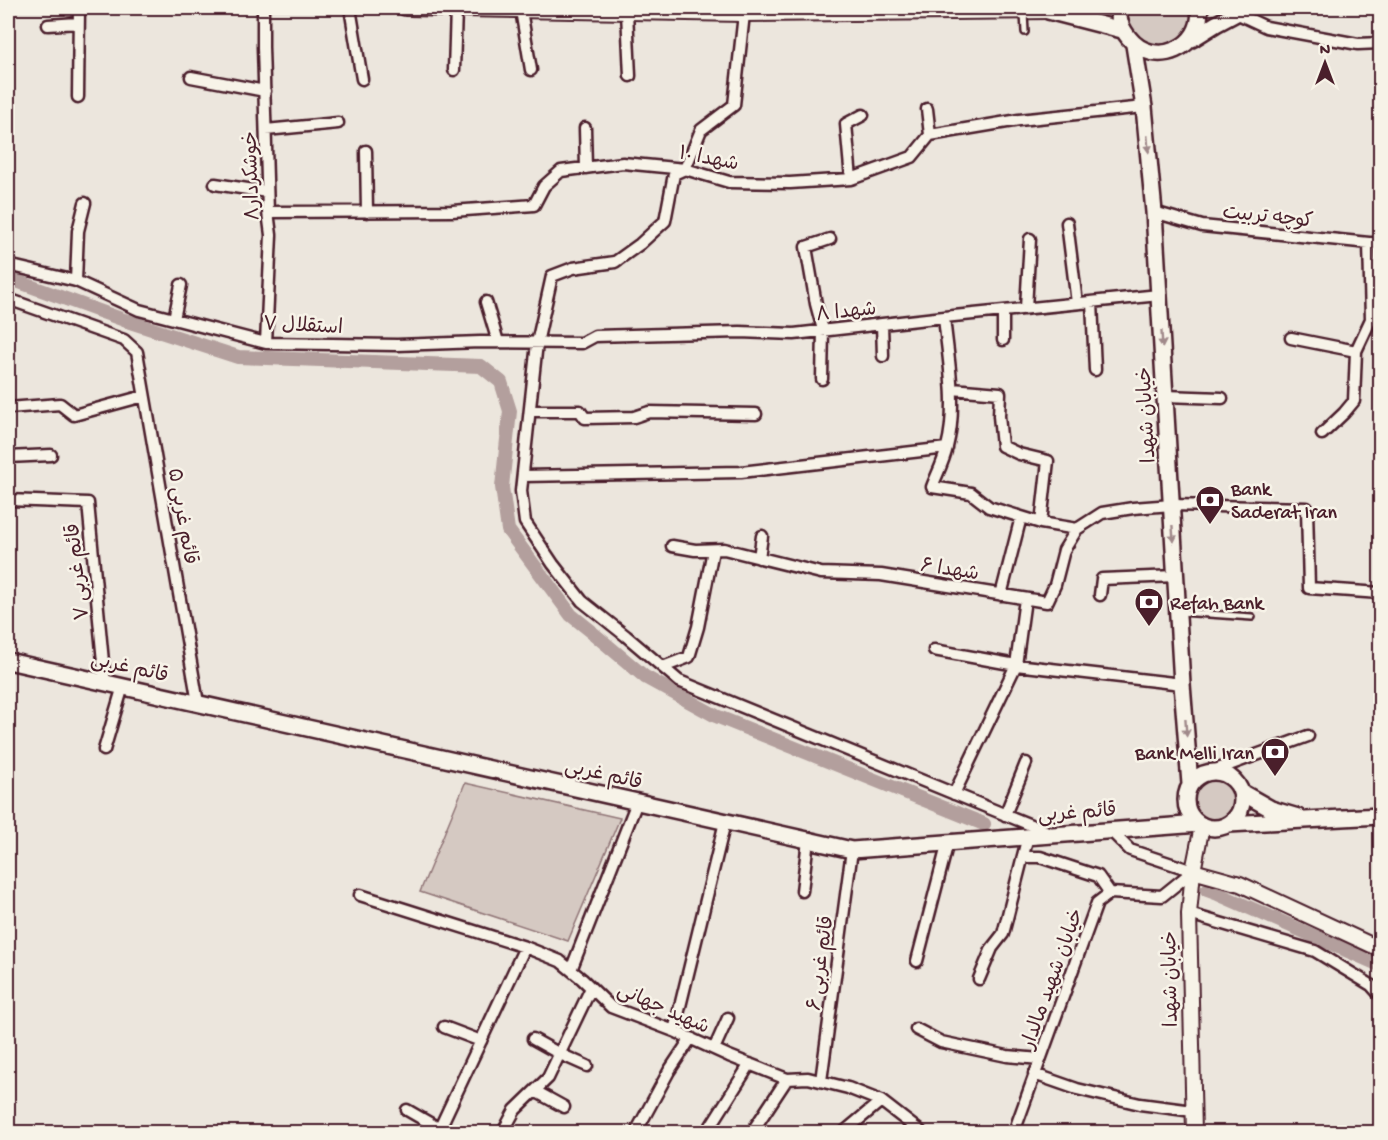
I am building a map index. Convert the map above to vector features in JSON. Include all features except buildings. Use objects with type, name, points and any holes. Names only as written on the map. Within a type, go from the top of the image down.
[{"type":"main road","points":[[1119,8],[1122,30],[1134,45],[1143,50],[1161,53],[1171,52],[1241,10]]},
{"type":"main road","points":[[1187,42],[1199,23],[1199,8]]},
{"type":"main road","points":[[1053,9],[1122,30]]},
{"type":"main road","name":"خیابان شهدا","points":[[1134,45],[1144,107],[1154,212],[1190,784]]},
{"type":"main road","name":"قائم غربی","points":[[8,660],[852,850],[1201,825]]},
{"type":"main road","points":[[1229,824],[1240,810],[1242,801],[1238,784],[1225,774],[1210,772],[1195,778],[1186,793],[1185,802],[1192,818],[1201,825],[1216,828],[1229,824],[1380,816]]},
{"type":"main road","points":[[1241,792],[1271,809],[1312,820]]},
{"type":"street","points":[[78,97],[79,8]]},
{"type":"street","name":"خوشکردار۸","points":[[263,8],[267,192],[271,235],[266,343]]},
{"type":"street","points":[[350,8],[362,79]]},
{"type":"street","points":[[405,8],[573,9],[627,12],[677,10],[744,14],[780,11],[1053,9]]},
{"type":"street","points":[[454,70],[456,9]]},
{"type":"street","points":[[521,10],[531,70]]},
{"type":"street","points":[[1241,10],[1266,27],[1358,44],[1380,43]]},
{"type":"street","points":[[627,12],[630,76]]},
{"type":"street","points":[[744,14],[734,105],[700,130],[685,169],[674,174],[665,220],[640,244],[615,262],[573,268],[552,276],[537,343],[521,491],[525,522],[553,564],[582,601],[679,681],[1053,834]]},
{"type":"street","points":[[48,25],[78,23]]},
{"type":"street","points":[[191,77],[265,91]]},
{"type":"street","points":[[927,109],[930,135],[1019,120],[1144,107]]},
{"type":"street","points":[[851,179],[846,124],[863,115]]},
{"type":"street","points":[[266,130],[338,123]]},
{"type":"street","points":[[585,128],[586,168]]},
{"type":"street","name":"شهدا ۱۰","points":[[268,212],[452,212],[534,205],[544,186],[561,171],[623,163],[685,169],[729,182],[790,183],[851,179],[912,157],[930,135]]},
{"type":"street","points":[[366,151],[367,212]]},
{"type":"street","points":[[215,184],[267,192]]},
{"type":"street","points":[[76,281],[78,231],[85,203]]},
{"type":"street","name":"کوچه تربیت","points":[[1154,212],[1202,226],[1375,243]]},
{"type":"street","points":[[1067,223],[1077,303]]},
{"type":"street","points":[[1026,308],[1030,239]]},
{"type":"street","points":[[822,379],[823,330],[806,247],[830,240]]},
{"type":"street","points":[[1322,434],[1354,401],[1356,351],[1371,319],[1375,243]]},
{"type":"street","name":"استقلال ۷","points":[[8,265],[76,281],[139,310],[266,343],[397,345],[537,343]]},
{"type":"street","points":[[174,319],[181,285]]},
{"type":"street","name":"شهدا ۸","points":[[537,343],[582,344],[595,336],[740,332],[794,334],[1026,308],[1159,296]]},
{"type":"street","name":"قائم غربی ۵","points":[[8,301],[124,340],[137,352],[198,703]]},
{"type":"street","points":[[486,302],[498,342]]},
{"type":"street","points":[[1092,302],[1095,370]]},
{"type":"street","points":[[1003,311],[1003,340]]},
{"type":"street","points":[[944,317],[952,389],[952,416],[947,448],[932,487],[971,493],[988,507],[1041,523],[1077,529],[1102,513],[1133,508],[1172,505],[1307,508],[1309,588],[1380,593]]},
{"type":"street","points":[[882,324],[883,356]]},
{"type":"street","points":[[1291,338],[1356,351]]},
{"type":"street","points":[[952,389],[1000,393],[999,416],[1002,446],[1019,454],[1048,461],[1041,523]]},
{"type":"street","points":[[8,408],[60,404],[74,415],[144,396]]},
{"type":"street","points":[[1165,396],[1222,398]]},
{"type":"street","points":[[530,411],[580,411],[585,418],[634,417],[649,412],[756,414]]},
{"type":"street","points":[[523,476],[741,472],[947,448]]},
{"type":"street","points":[[8,457],[51,455]]},
{"type":"street","name":"قائم غربی ۷","points":[[8,500],[88,503],[105,682]]},
{"type":"street","points":[[1000,595],[1021,517]]},
{"type":"street","name":"شهدا ۶","points":[[672,546],[695,550],[724,549],[821,573],[880,575],[1047,602],[1055,585],[1065,550],[1077,529]]},
{"type":"street","points":[[759,558],[762,536]]},
{"type":"street","points":[[663,667],[689,657],[698,627],[713,550]]},
{"type":"street","points":[[1100,595],[1102,579],[1176,576]]},
{"type":"street","points":[[954,794],[1016,665],[1025,599]]},
{"type":"street","points":[[934,650],[1016,665],[1182,684]]},
{"type":"street","points":[[104,750],[123,686]]},
{"type":"street","points":[[1210,772],[1308,736]]},
{"type":"street","points":[[1005,815],[1026,763]]},
{"type":"street","points":[[571,970],[637,802]]},
{"type":"street","points":[[674,1031],[725,822]]},
{"type":"street","name":"خیابان شهدا","points":[[1194,1132],[1189,914],[1201,825]]},
{"type":"street","points":[[1110,830],[1130,850],[1240,884],[1380,949]]},
{"type":"street","points":[[979,979],[992,948],[1003,934],[1028,836]]},
{"type":"street","points":[[802,891],[808,840]]},
{"type":"street","points":[[917,961],[948,842]]},
{"type":"street","name":"قائم غربی ۶","points":[[821,1081],[852,850]]},
{"type":"street","points":[[1023,857],[1040,857],[1098,876],[1110,894],[1162,896],[1193,871]]},
{"type":"street","name":"خیابان شهید مالدار","points":[[1014,1132],[1097,903],[1110,894]]},
{"type":"street","name":"شهید جهانی","points":[[360,895],[525,947],[560,961],[611,1007],[787,1079],[808,1078],[848,1088],[880,1101],[921,1132]]},
{"type":"street","points":[[1189,914],[1315,951],[1371,985],[1380,995]]},
{"type":"street","points":[[407,1110],[439,1131],[525,947]]},
{"type":"street","points":[[503,1132],[515,1110],[548,1078],[591,988]]},
{"type":"street","points":[[714,1049],[728,1018]]},
{"type":"street","points":[[444,1028],[481,1041]]},
{"type":"street","points":[[916,1029],[941,1041],[1008,1056],[1040,1059]]},
{"type":"street","points":[[636,1132],[669,1071],[691,1038]]},
{"type":"street","points":[[533,1039],[587,1066]]},
{"type":"street","points":[[707,1132],[750,1064]]},
{"type":"street","points":[[1034,1074],[1077,1089],[1140,1104],[1193,1111]]},
{"type":"street","points":[[752,1132],[787,1079]]},
{"type":"street","points":[[535,1092],[564,1107]]},
{"type":"street","points":[[844,1132],[880,1101]]},
{"type":"lane","points":[[1024,11],[1025,32]]},
{"type":"lane","points":[[1179,612],[1252,617]]},
{"type":"shaded area","points":[[1125,8],[1195,8],[1196,16],[1186,37],[1165,48],[1142,44],[1126,26]]},
{"type":"shaded area","points":[[1215,775],[1224,777],[1235,786],[1240,800],[1238,809],[1229,820],[1215,825],[1206,823],[1195,814],[1190,800],[1192,791],[1201,780]]},
{"type":"shaded area","points":[[465,783],[620,818],[568,941],[420,892]]},
{"type":"waterway","points":[[8,278],[124,320],[238,357],[481,366],[501,382],[510,411],[502,487],[508,530],[571,615],[591,631]]},
{"type":"waterway","points":[[594,634],[645,677],[716,716],[984,824]]},
{"type":"waterway","points":[[1207,890],[1380,965]]},
{"type":"place","name":"Bank Saderat Iran","points":[[1210,526]]},
{"type":"place","name":"Refah Bank","points":[[1149,628]]},
{"type":"place","name":"Bank Melli Iran","points":[[1275,778]]}]
